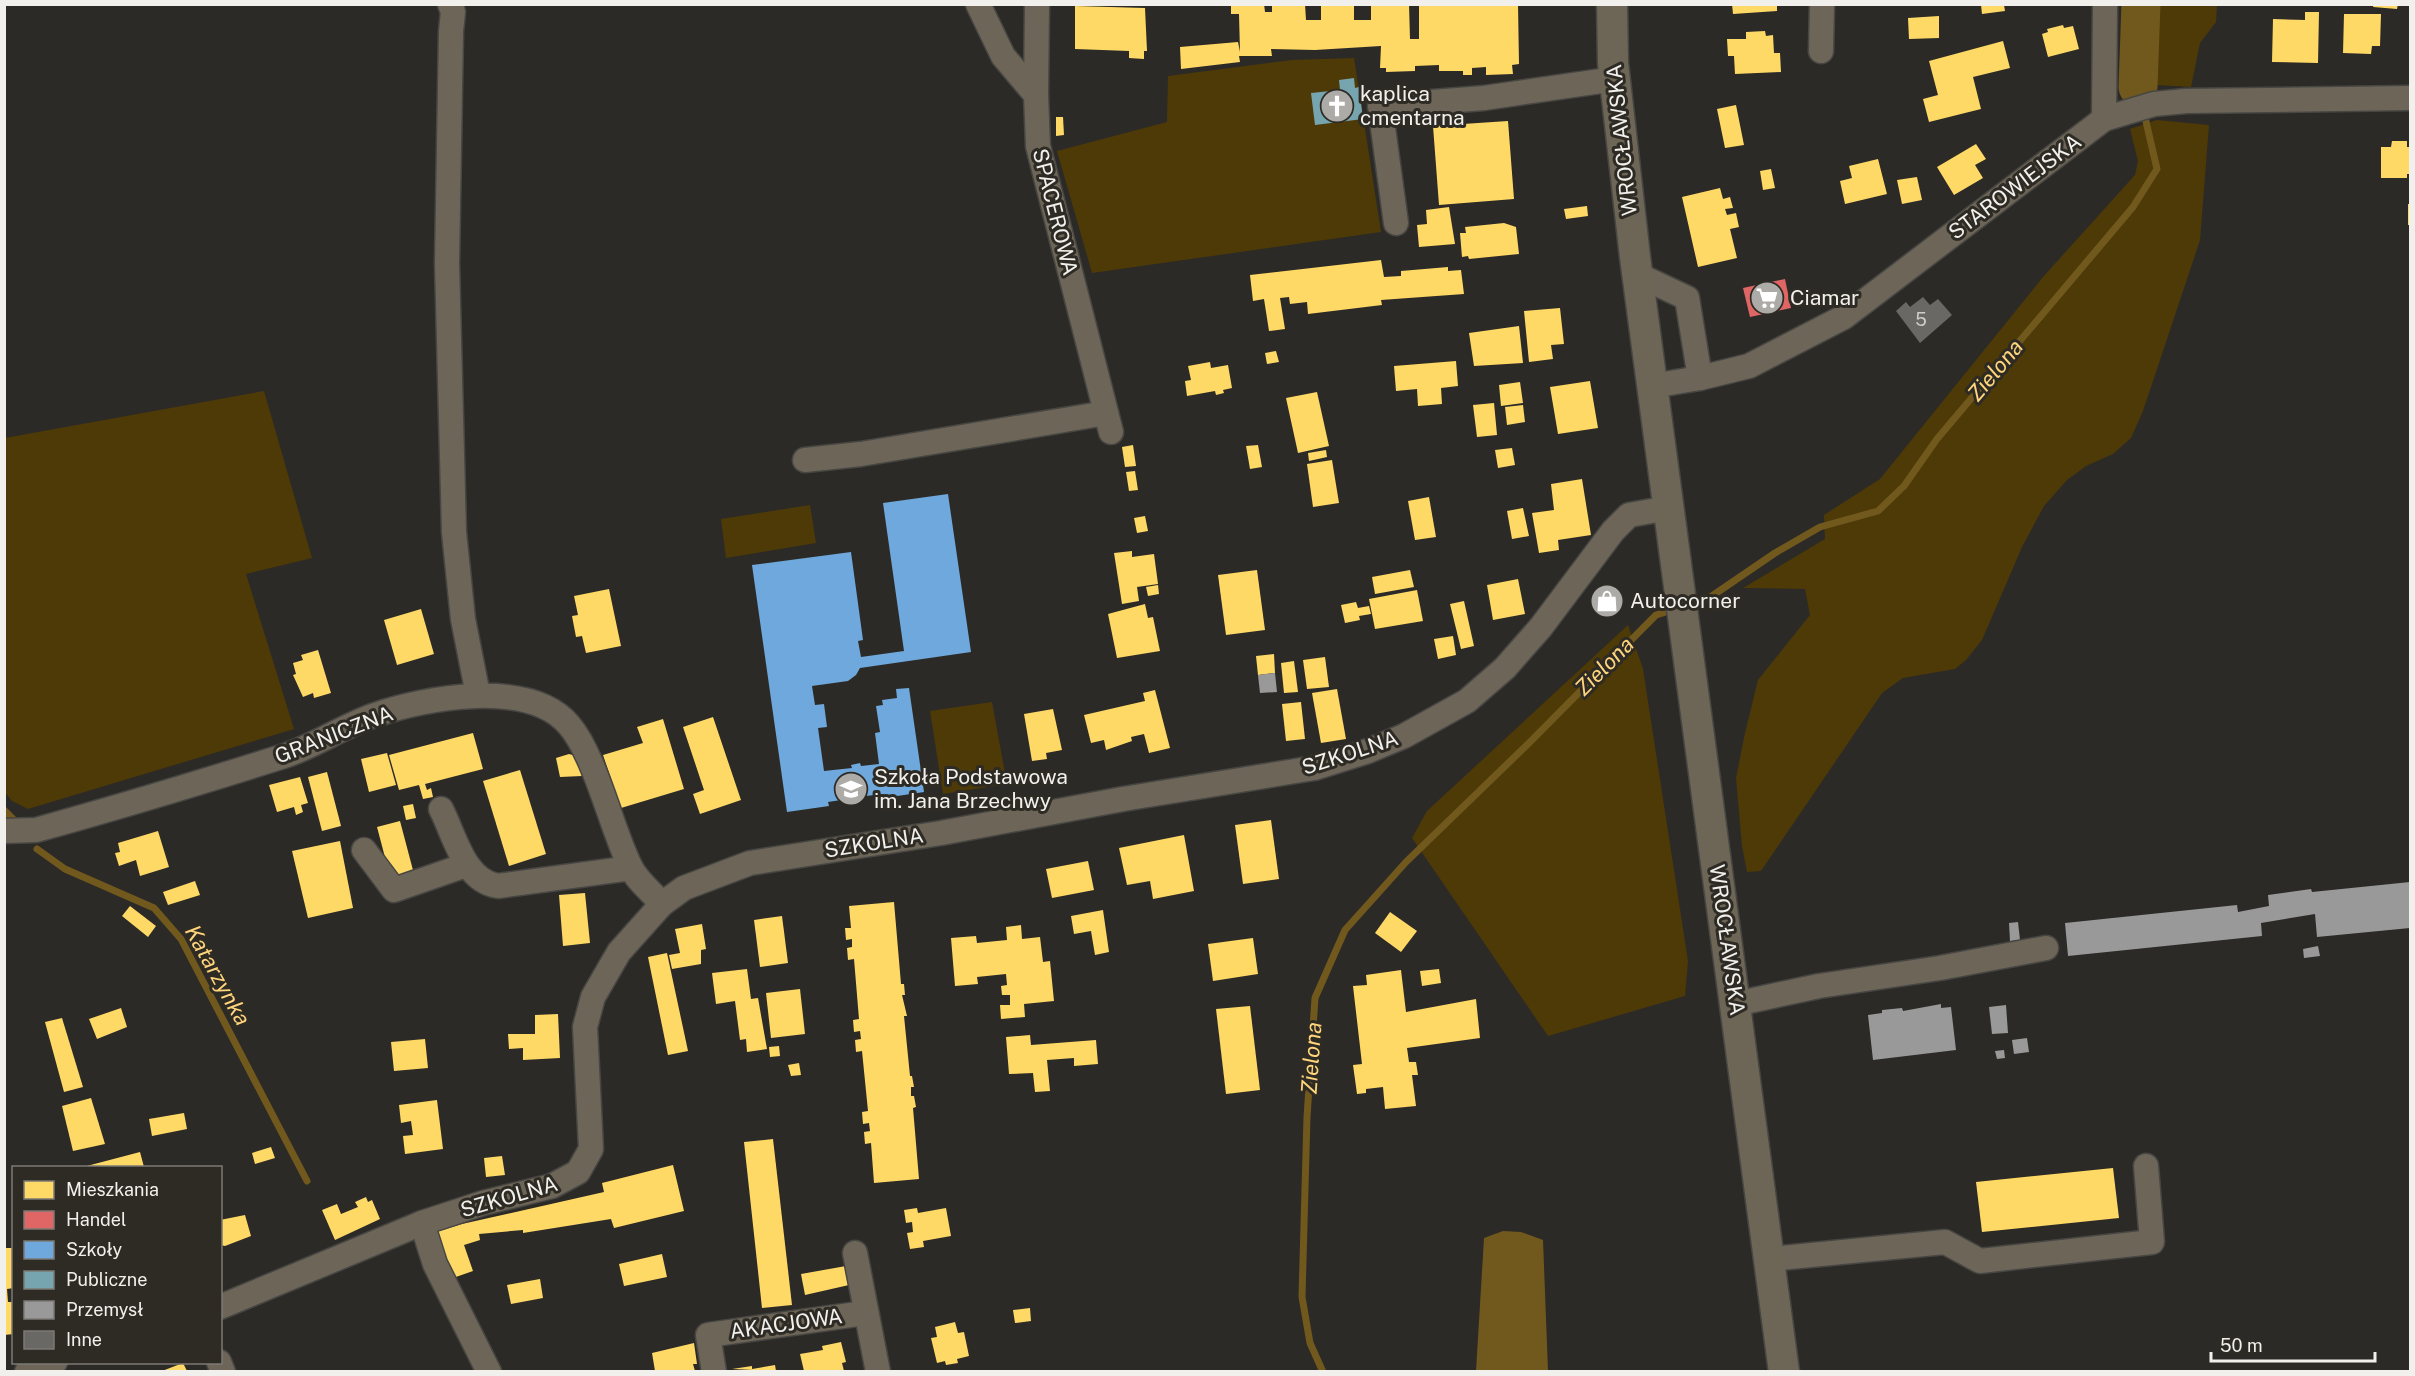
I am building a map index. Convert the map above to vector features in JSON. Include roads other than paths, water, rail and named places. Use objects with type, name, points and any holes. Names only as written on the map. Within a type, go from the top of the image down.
[{"type":"main road","name":"WROCŁAWSKA","points":[[1612,4],[1615,79],[1638,275],[1784,1371]]},
{"type":"street","points":[[978,4],[1003,56],[1036,95]]},
{"type":"street","name":"SPACEROWA","points":[[805,460],[1109,423],[1038,146],[1037,4]]},
{"type":"street","points":[[1821,51],[1822,4]]},
{"type":"street","points":[[2106,4],[2114,117]]},
{"type":"street","points":[[459,7],[451,31],[447,263],[454,531],[463,619],[478,695]]},
{"type":"street","points":[[1396,224],[1380,106],[1484,98],[1615,79]]},
{"type":"street","name":"STAROWIEJSKA","points":[[1652,386],[1700,378],[1749,366],[1844,317],[2114,117],[2154,104],[2255,99],[2410,98]]},
{"type":"street","points":[[1638,275],[1687,298],[1700,378]]},
{"type":"street","name":"SZKOLNA","points":[[222,1306],[422,1223],[483,1203],[562,1183],[585,1163],[591,1149],[585,1042],[588,1012],[602,978],[619,952],[662,904],[684,888],[750,862],[941,833],[1123,799],[1314,768],[1368,751],[1414,731],[1467,701],[1505,668],[1541,627],[1613,531],[1629,515],[1669,508]]},
{"type":"street","name":"GRANICZNA","points":[[4,831],[36,830],[120,807],[288,755],[375,715],[439,699],[478,695],[510,698],[545,707],[568,724],[590,764],[631,868],[662,904]]},
{"type":"street","points":[[441,809],[466,865],[485,885],[498,886],[631,868]]},
{"type":"street","points":[[364,850],[394,890],[466,865]]},
{"type":"street","points":[[1735,1004],[1819,986],[1940,968],[2046,948]]},
{"type":"street","points":[[1770,1259],[1945,1242],[1980,1261],[2152,1242],[2146,1166]]},
{"type":"street","points":[[422,1223],[435,1264],[489,1371]]},
{"type":"street","points":[[855,1253],[878,1371]]},
{"type":"street","name":"AKACJOWA","points":[[714,1371],[708,1335],[865,1313]]},
{"type":"street","points":[[27,1371],[49,1364]]},
{"type":"waterway","name":"Zielona","points":[[2138,87],[2141,4]]},
{"type":"waterway","name":"Zielona","points":[[1690,604],[1709,598],[1775,553],[1820,527],[1878,511],[1904,486],[1937,439],[2133,207],[2157,169],[2138,87]]},
{"type":"waterway","name":"Zielona","points":[[1323,1372],[1310,1343],[1302,1297],[1307,1117],[1315,998],[1345,930],[1406,862],[1656,615],[1676,609]]},
{"type":"waterway","name":"Katarzynka","points":[[4,810],[14,820]]},
{"type":"waterway","name":"Katarzynka","points":[[37,849],[65,869],[154,908],[181,939],[307,1181]]},
{"type":"place","name":"kaplica cmentarna","points":[[1337,106]]},
{"type":"place","name":"Ciamar","points":[[1767,298]]},
{"type":"place","name":"Autocorner","points":[[1607,601]]},
{"type":"place","name":"Szkoła Podstawowa im. Jana Brzechwy","points":[[851,789]]}]
